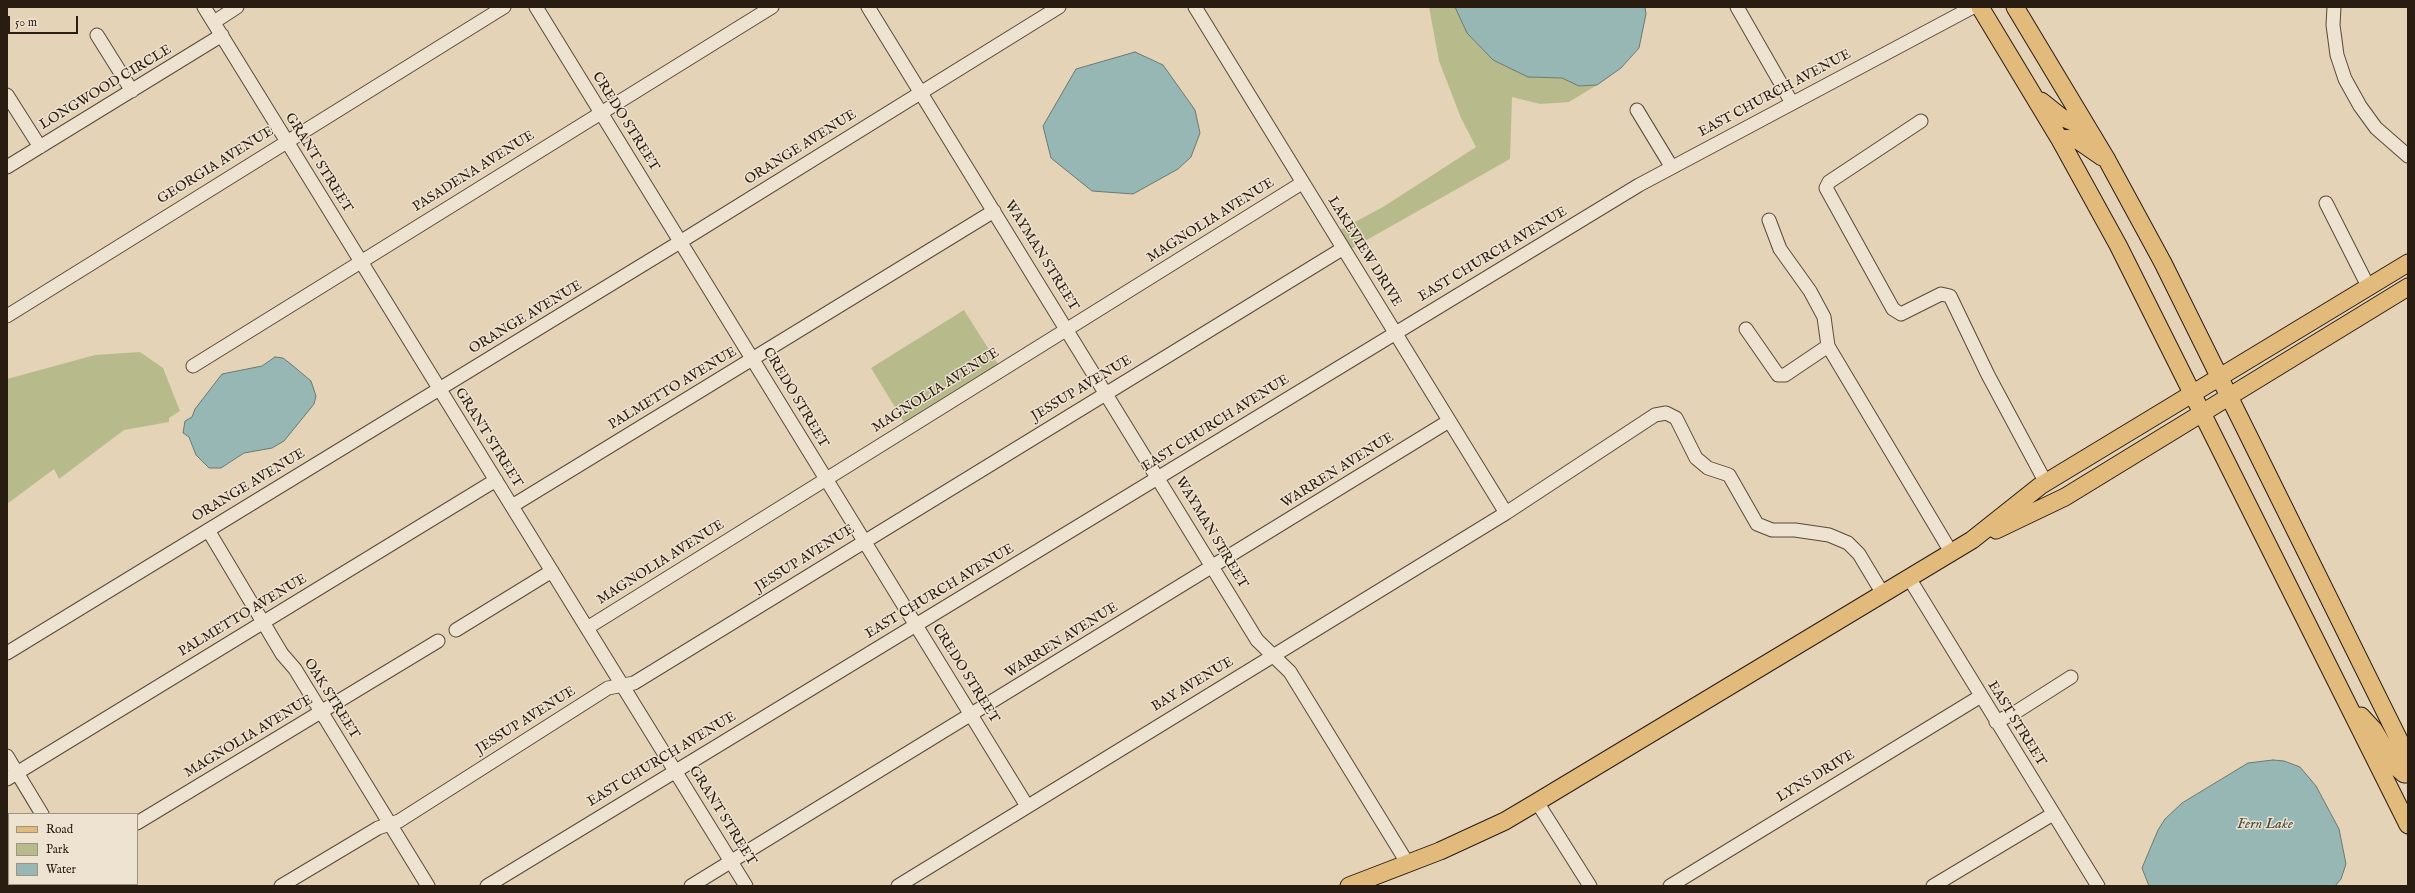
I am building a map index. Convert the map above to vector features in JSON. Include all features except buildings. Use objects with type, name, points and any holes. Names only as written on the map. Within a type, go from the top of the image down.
[{"type":"main road","points":[[1980,7],[2059,138],[2118,245],[2408,826]]},
{"type":"main road","points":[[2015,7],[2107,160],[2163,263],[2218,377],[2408,758]]},
{"type":"main road","points":[[2032,93],[2061,117],[2075,123],[2084,122]]},
{"type":"main road","points":[[2059,138],[2076,139],[2107,160]]},
{"type":"main road","points":[[1972,540],[2046,483],[2218,377],[2408,263]]},
{"type":"main road","points":[[1349,886],[1408,864],[1473,837],[1537,802],[1951,552],[1972,540],[2049,506],[2408,287]]},
{"type":"main road","points":[[2346,700],[2374,730],[2395,766],[2404,774],[2408,774]]},
{"type":"main road","points":[[2390,789],[2408,796]]},
{"type":"street","name":"GRANT STREET","points":[[204,7],[746,886]]},
{"type":"street","points":[[214,22],[237,7]]},
{"type":"street","name":"GEORGIA AVENUE","points":[[7,316],[286,141],[504,7]]},
{"type":"street","name":"CREDO STREET","points":[[536,7],[1027,806]]},
{"type":"street","name":"PASADENA AVENUE","points":[[193,366],[600,112],[772,7]]},
{"type":"street","name":"WAYMAN STREET","points":[[868,7],[1068,329],[1257,640],[1290,672],[1408,864]]},
{"type":"street","name":"ORANGE AVENUE","points":[[7,653],[439,390],[1059,7]]},
{"type":"street","name":"LAKEVIEW DRIVE","points":[[1195,7],[1506,513]]},
{"type":"street","points":[[1737,7],[1792,102]]},
{"type":"street","name":"EAST CHURCH AVENUE","points":[[487,886],[1671,166],[1973,7]]},
{"type":"street","points":[[2334,7],[2332,25],[2336,55],[2346,79],[2360,106],[2376,128],[2408,156]]},
{"type":"street","points":[[97,35],[132,91]]},
{"type":"street","name":"LONGWOOD CIRCLE","points":[[7,167],[222,35]]},
{"type":"street","points":[[7,95],[40,147]]},
{"type":"street","points":[[1637,110],[1671,166]]},
{"type":"street","points":[[1921,121],[1829,182],[1826,188],[1893,309],[1901,314],[1941,294],[1950,296],[1988,375],[2046,483]]},
{"type":"street","name":"MAGNOLIA AVENUE","points":[[587,628],[825,478],[1302,183]]},
{"type":"street","points":[[2326,203],[2368,286]]},
{"type":"street","name":"PALMETTO AVENUE","points":[[512,506],[753,360],[994,211]]},
{"type":"street","points":[[1769,220],[1780,249],[1810,291],[1824,317],[1828,346],[1951,552]]},
{"type":"street","name":"JESSUP AVENUE","points":[[282,886],[378,828],[399,820],[608,688],[634,683],[1342,248]]},
{"type":"street","points":[[1746,329],[1778,375],[1785,375],[1828,346]]},
{"type":"street","name":"BAY AVENUE","points":[[898,886],[1506,513],[1655,415],[1666,413],[1676,418],[1696,458],[1708,468],[1728,475],[1757,524],[1772,530],[1795,530],[1830,536],[1848,543],[1859,554],[1883,594]]},
{"type":"street","name":"WARREN AVENUE","points":[[691,886],[1449,422]]},
{"type":"street","name":"PALMETTO AVENUE","points":[[12,776],[496,480]]},
{"type":"street","name":"OAK STREET","points":[[208,530],[263,622],[321,712],[428,886]]},
{"type":"street","points":[[456,630],[552,571]]},
{"type":"street","name":"EAST STREET","points":[[1908,578],[2098,886]]},
{"type":"street","name":"MAGNOLIA AVENUE","points":[[138,822],[438,641]]},
{"type":"street","points":[[1996,722],[2016,712],[2071,677]]},
{"type":"street","name":"LYNS DRIVE","points":[[1670,886],[1981,696]]},
{"type":"street","points":[[7,756],[12,776],[41,813]]},
{"type":"street","points":[[1537,802],[1590,886]]},
{"type":"street","points":[[1933,886],[2053,814]]},
{"type":"green space","points":[[1429,7],[1455,7],[1467,33],[1493,60],[1528,77],[1563,78],[1579,86],[1597,85],[1569,102],[1540,104],[1512,97],[1510,159],[1349,250],[1338,231],[1383,207],[1476,147],[1461,118],[1439,61]]},
{"type":"green space","points":[[964,310],[998,364],[904,422],[871,368]]},
{"type":"green space","points":[[140,352],[163,368],[180,411],[169,418],[169,422],[124,430],[59,479],[54,469],[7,504],[7,379],[95,355]]},
{"type":"green space","points":[[138,885],[140,886],[63,886]]},
{"type":"water","points":[[1455,7],[1645,7],[1646,14],[1639,48],[1621,68],[1597,85],[1579,86],[1562,78],[1528,77],[1493,60],[1467,33]]},
{"type":"water","points":[[1135,52],[1163,65],[1195,110],[1200,133],[1191,157],[1178,169],[1133,194],[1092,191],[1051,158],[1043,126],[1076,69]]},
{"type":"water","points":[[275,357],[283,358],[311,381],[316,396],[314,404],[284,441],[272,448],[244,453],[221,468],[209,468],[196,455],[189,437],[183,433],[185,421],[192,417],[195,409],[222,374],[262,366]]},
{"type":"water","name":"Fern Lake","points":[[2273,760],[2284,761],[2300,767],[2316,786],[2339,829],[2346,864],[2341,879],[2335,886],[2149,886],[2142,868],[2158,830],[2165,819],[2182,803],[2248,763]]}]
